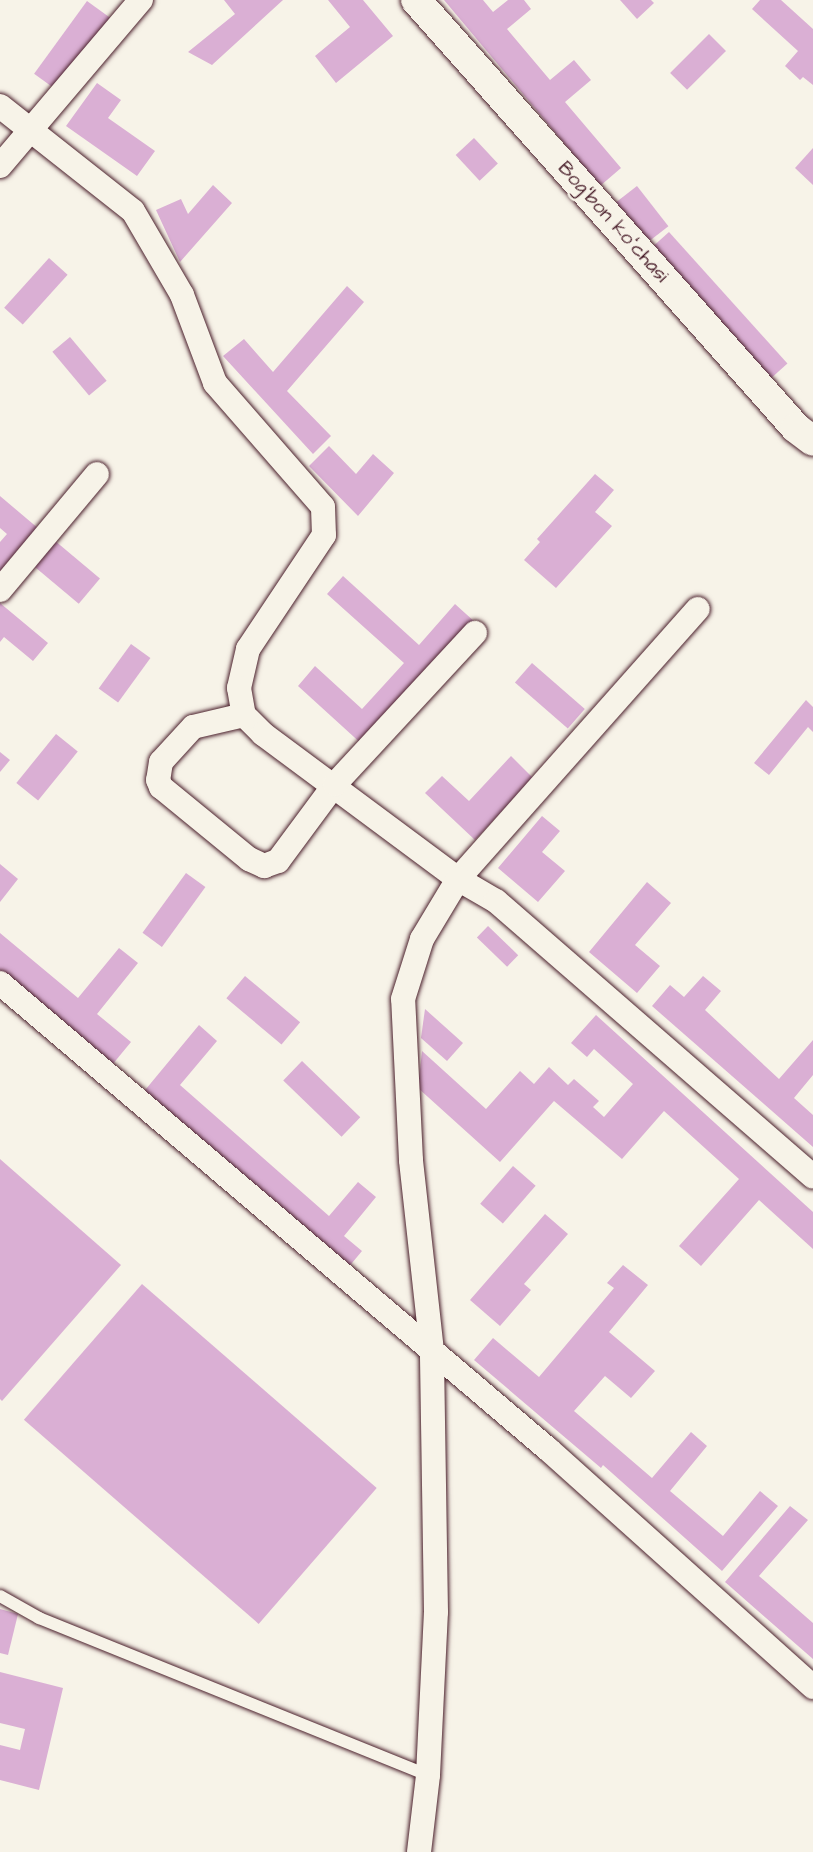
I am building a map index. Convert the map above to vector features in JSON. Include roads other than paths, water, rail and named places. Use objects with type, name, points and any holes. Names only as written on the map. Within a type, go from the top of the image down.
[{"type":"street","points":[[0,166],[141,0]]},
{"type":"street","name":"Bogʻbon koʻchasi","points":[[416,0],[796,428],[813,441]]},
{"type":"street","points":[[0,106],[33,129],[133,211],[182,295],[215,383],[323,507],[324,536],[248,649],[239,688],[244,715],[262,734],[335,784],[458,879],[496,901],[813,1177]]},
{"type":"street","points":[[0,590],[97,474]]},
{"type":"street","points":[[419,1852],[428,1775],[436,1612],[432,1351],[411,1160],[403,999],[423,939],[458,879],[698,609]]},
{"type":"street","points":[[244,715],[193,728],[161,762],[158,780],[160,787],[249,859],[264,866],[278,861],[335,784],[475,633]]},
{"type":"street","points":[[0,983],[549,1450],[813,1687]]},
{"type":"lane","points":[[0,1596],[39,1618],[428,1775]]}]
